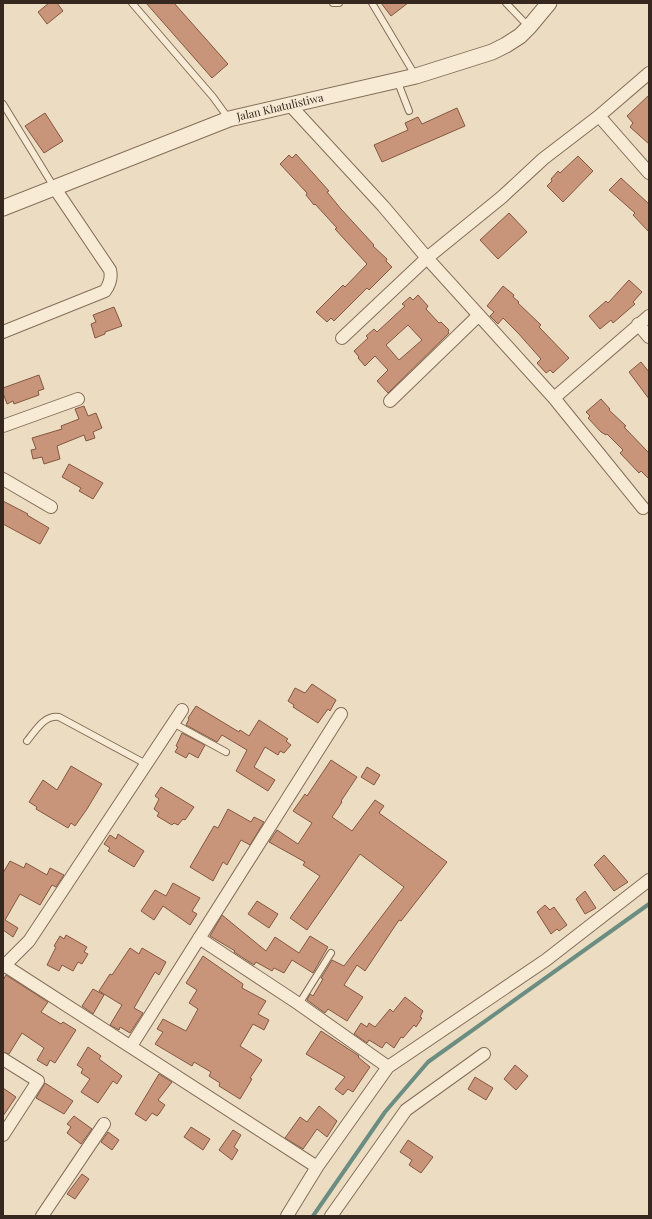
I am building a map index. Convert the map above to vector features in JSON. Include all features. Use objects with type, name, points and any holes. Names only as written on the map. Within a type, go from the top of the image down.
[{"type":"street","name":"Jalan Khatulistiwa","points":[[3,208],[229,119],[416,76],[492,52],[520,36],[549,3]]},
{"type":"street","points":[[342,338],[427,258],[502,197],[543,159],[599,116],[649,73]]},
{"type":"street","points":[[289,104],[383,206],[427,258],[554,398],[643,508]]},
{"type":"street","points":[[599,116],[649,173]]},
{"type":"street","points":[[3,332],[105,291],[109,285],[111,279],[110,270],[54,187]]},
{"type":"street","points":[[390,401],[479,315]]},
{"type":"street","points":[[554,398],[649,316]]},
{"type":"street","points":[[638,324],[649,338]]},
{"type":"street","points":[[3,426],[78,399]]},
{"type":"street","points":[[3,479],[51,508]]},
{"type":"street","points":[[182,710],[29,942],[4,966],[131,1046],[317,1167]]},
{"type":"street","points":[[131,1046],[341,714]]},
{"type":"street","points":[[287,1216],[317,1167],[388,1067],[546,960],[649,880]]},
{"type":"street","points":[[199,938],[299,1004],[388,1067]]},
{"type":"street","points":[[331,1216],[406,1110],[484,1054]]},
{"type":"street","points":[[3,1059],[38,1081],[3,1135]]},
{"type":"street","points":[[42,1216],[104,1124]]},
{"type":"lane","points":[[132,3],[213,97],[229,119]]},
{"type":"lane","points":[[333,3],[339,3]]},
{"type":"lane","points":[[372,3],[416,76]]},
{"type":"lane","points":[[506,3],[529,27]]},
{"type":"lane","points":[[397,80],[409,110]]},
{"type":"lane","points":[[3,104],[54,187]]},
{"type":"lane","points":[[27,741],[46,718],[54,716],[59,717],[146,764]]},
{"type":"lane","points":[[173,723],[226,752]]},
{"type":"lane","points":[[299,1004],[331,953]]},
{"type":"building","points":[[49,3],[57,3],[63,11],[47,24],[38,12]]},
{"type":"building","points":[[146,3],[174,3],[228,64],[212,78]]},
{"type":"building","points":[[381,3],[408,3],[391,16]]},
{"type":"building","points":[[649,95],[649,144],[630,127],[633,123],[627,116]]},
{"type":"building","points":[[457,108],[465,126],[382,162],[374,145],[408,130],[405,123],[418,117],[422,124]]},
{"type":"building","points":[[45,113],[63,141],[44,153],[25,126]]},
{"type":"building","points":[[296,154],[329,191],[327,192],[374,245],[373,246],[387,259],[386,261],[392,267],[369,290],[367,288],[334,321],[331,318],[327,322],[316,312],[343,285],[345,287],[367,264],[335,229],[337,228],[315,204],[314,205],[306,195],[307,193],[280,164],[289,155],[292,158]]},
{"type":"building","points":[[578,156],[593,171],[563,202],[547,186],[558,171],[560,173]]},
{"type":"building","points":[[621,178],[649,204],[649,232],[633,215],[635,213],[609,190]]},
{"type":"building","points":[[509,213],[527,232],[498,259],[480,240]]},
{"type":"building","points":[[629,280],[642,292],[633,302],[635,304],[613,323],[611,320],[600,329],[589,316],[606,301],[608,303]]},
{"type":"building","points":[[503,286],[514,295],[513,297],[519,302],[518,303],[541,325],[539,327],[569,358],[553,373],[550,370],[546,373],[537,363],[541,359],[503,318],[498,324],[490,316],[494,312],[487,306]]},
{"type":"building","points":[[418,295],[428,306],[426,309],[439,323],[441,322],[449,330],[449,333],[388,393],[377,381],[388,370],[375,356],[365,366],[354,351],[368,338],[366,336],[374,329],[377,332],[405,306],[402,304],[410,297],[413,300]],"holes":[[[408,325],[422,340],[399,360],[386,345]]]},
{"type":"building","points":[[114,307],[122,326],[105,332],[105,334],[95,338],[91,324],[96,322],[93,315]]},
{"type":"building","points":[[641,362],[649,372],[649,399],[629,372]]},
{"type":"building","points":[[39,375],[44,389],[38,391],[39,395],[14,404],[13,401],[7,404],[3,393],[3,388]]},
{"type":"building","points":[[601,399],[610,409],[609,410],[626,426],[624,427],[649,453],[649,479],[641,471],[639,473],[620,453],[623,450],[607,434],[606,435],[601,432],[588,418],[590,416],[586,412]]},
{"type":"building","points":[[84,406],[88,416],[96,413],[102,428],[93,432],[95,438],[86,441],[84,435],[57,446],[60,459],[44,464],[42,457],[33,459],[31,450],[36,449],[32,438],[62,429],[61,426],[79,419],[75,409]]},
{"type":"building","points":[[69,464],[103,483],[93,499],[79,491],[81,488],[62,477]]},
{"type":"building","points":[[3,501],[28,514],[27,515],[49,528],[40,544],[3,524]]},
{"type":"building","points":[[312,684],[336,700],[330,711],[328,709],[318,723],[293,707],[294,705],[288,701],[295,688],[305,693]]},
{"type":"building","points":[[196,706],[239,732],[240,730],[249,736],[259,720],[288,739],[286,741],[291,745],[284,753],[280,751],[278,755],[265,747],[254,767],[275,780],[268,791],[236,771],[247,750],[222,735],[217,742],[186,725],[189,719],[188,718]]},
{"type":"building","points":[[182,733],[205,745],[198,758],[189,753],[186,758],[175,752]]},
{"type":"building","points":[[331,760],[357,777],[332,817],[352,831],[375,800],[384,806],[379,813],[447,862],[401,921],[399,920],[365,971],[357,965],[344,985],[363,997],[347,1021],[328,1009],[325,1013],[307,1000],[310,994],[313,996],[323,979],[321,978],[332,960],[344,966],[404,887],[360,854],[307,930],[290,918],[320,876],[303,865],[305,862],[269,842],[277,830],[298,844],[312,823],[293,811],[305,794],[307,796]]},
{"type":"building","points":[[71,766],[102,784],[75,826],[71,823],[68,828],[36,809],[37,807],[29,802],[43,780],[57,790]]},
{"type":"building","points":[[367,767],[380,775],[374,785],[361,777]]},
{"type":"building","points":[[161,787],[194,807],[185,820],[183,819],[178,825],[174,823],[172,825],[157,816],[159,813],[154,809],[159,799],[155,796]]},
{"type":"building","points":[[228,809],[251,822],[254,817],[264,822],[250,845],[241,840],[227,865],[223,862],[213,881],[190,867],[214,826],[218,828]]},
{"type":"building","points":[[118,834],[144,851],[134,867],[108,851],[110,848],[104,844],[110,835],[116,839]]},
{"type":"building","points":[[604,855],[628,882],[614,891],[594,865]]},
{"type":"building","points":[[10,861],[24,868],[26,863],[47,875],[50,868],[64,875],[56,887],[52,885],[40,905],[20,894],[5,920],[18,928],[13,937],[3,930],[3,873]]},
{"type":"building","points":[[173,883],[200,898],[192,911],[197,914],[190,925],[163,906],[154,920],[141,911],[155,890],[166,896]]},
{"type":"building","points":[[585,891],[596,908],[585,914],[576,899]]},
{"type":"building","points":[[257,901],[278,914],[269,928],[248,914]]},
{"type":"building","points":[[545,905],[550,910],[554,907],[567,925],[559,931],[557,929],[551,934],[537,912]]},
{"type":"building","points":[[222,915],[266,951],[275,937],[299,953],[310,936],[328,947],[313,973],[292,960],[284,973],[274,968],[272,971],[256,962],[254,965],[234,952],[235,951],[210,936]]},
{"type":"building","points":[[66,935],[87,947],[84,952],[88,954],[82,964],[78,962],[73,971],[62,965],[59,971],[47,965],[56,947],[54,946],[60,936],[64,939]]},
{"type":"building","points":[[130,948],[139,954],[142,948],[166,962],[159,975],[155,972],[134,1008],[143,1013],[130,1033],[120,1027],[119,1030],[110,1025],[122,1005],[99,991]]},
{"type":"building","points":[[203,956],[243,984],[242,988],[266,1001],[258,1014],[269,1020],[264,1030],[253,1024],[240,1046],[262,1060],[250,1078],[252,1079],[240,1099],[219,1086],[220,1083],[209,1076],[211,1072],[194,1062],[192,1066],[155,1044],[163,1032],[157,1029],[163,1019],[186,1031],[198,1009],[189,1003],[197,990],[186,983]]},
{"type":"building","points":[[6,975],[48,1002],[41,1012],[61,1024],[63,1022],[76,1030],[55,1063],[50,1060],[47,1066],[37,1060],[44,1048],[22,1033],[9,1054],[3,1052],[3,980]]},
{"type":"building","points":[[93,989],[104,995],[93,1014],[82,1006]]},
{"type":"building","points":[[405,997],[423,1011],[420,1017],[422,1018],[416,1027],[414,1025],[403,1038],[401,1037],[394,1048],[386,1042],[382,1048],[369,1040],[367,1043],[354,1034],[361,1023],[367,1027],[369,1023],[375,1027],[390,1009],[393,1012]]},
{"type":"building","points":[[321,1031],[359,1056],[358,1057],[370,1067],[353,1092],[348,1089],[343,1095],[335,1089],[345,1077],[306,1054]]},
{"type":"building","points":[[88,1047],[101,1056],[99,1059],[122,1076],[117,1084],[113,1081],[98,1103],[81,1092],[90,1079],[81,1073],[83,1069],[77,1065]]},
{"type":"building","points":[[515,1065],[528,1076],[516,1090],[504,1079]]},
{"type":"building","points":[[159,1074],[172,1082],[158,1100],[165,1105],[159,1114],[157,1116],[152,1113],[146,1121],[135,1114]]},
{"type":"building","points":[[475,1077],[493,1088],[486,1100],[468,1089]]},
{"type":"building","points":[[45,1083],[73,1101],[64,1114],[36,1098]]},
{"type":"building","points":[[3,1088],[16,1097],[3,1116]]},
{"type":"building","points":[[319,1106],[337,1121],[327,1137],[317,1129],[303,1149],[285,1138],[300,1117],[307,1122]]},
{"type":"building","points":[[74,1116],[92,1129],[81,1144],[67,1133],[71,1127],[67,1124]]},
{"type":"building","points":[[191,1127],[210,1139],[203,1150],[184,1137]]},
{"type":"building","points":[[233,1130],[241,1135],[234,1147],[238,1150],[232,1160],[219,1150]]},
{"type":"building","points":[[108,1132],[119,1140],[112,1150],[101,1142]]},
{"type":"building","points":[[408,1140],[433,1157],[421,1173],[409,1165],[412,1160],[400,1152]]},
{"type":"building","points":[[82,1174],[89,1179],[75,1199],[67,1194]]},
{"type":"waterway","points":[[313,1216],[385,1112],[428,1062],[649,904]]}]
